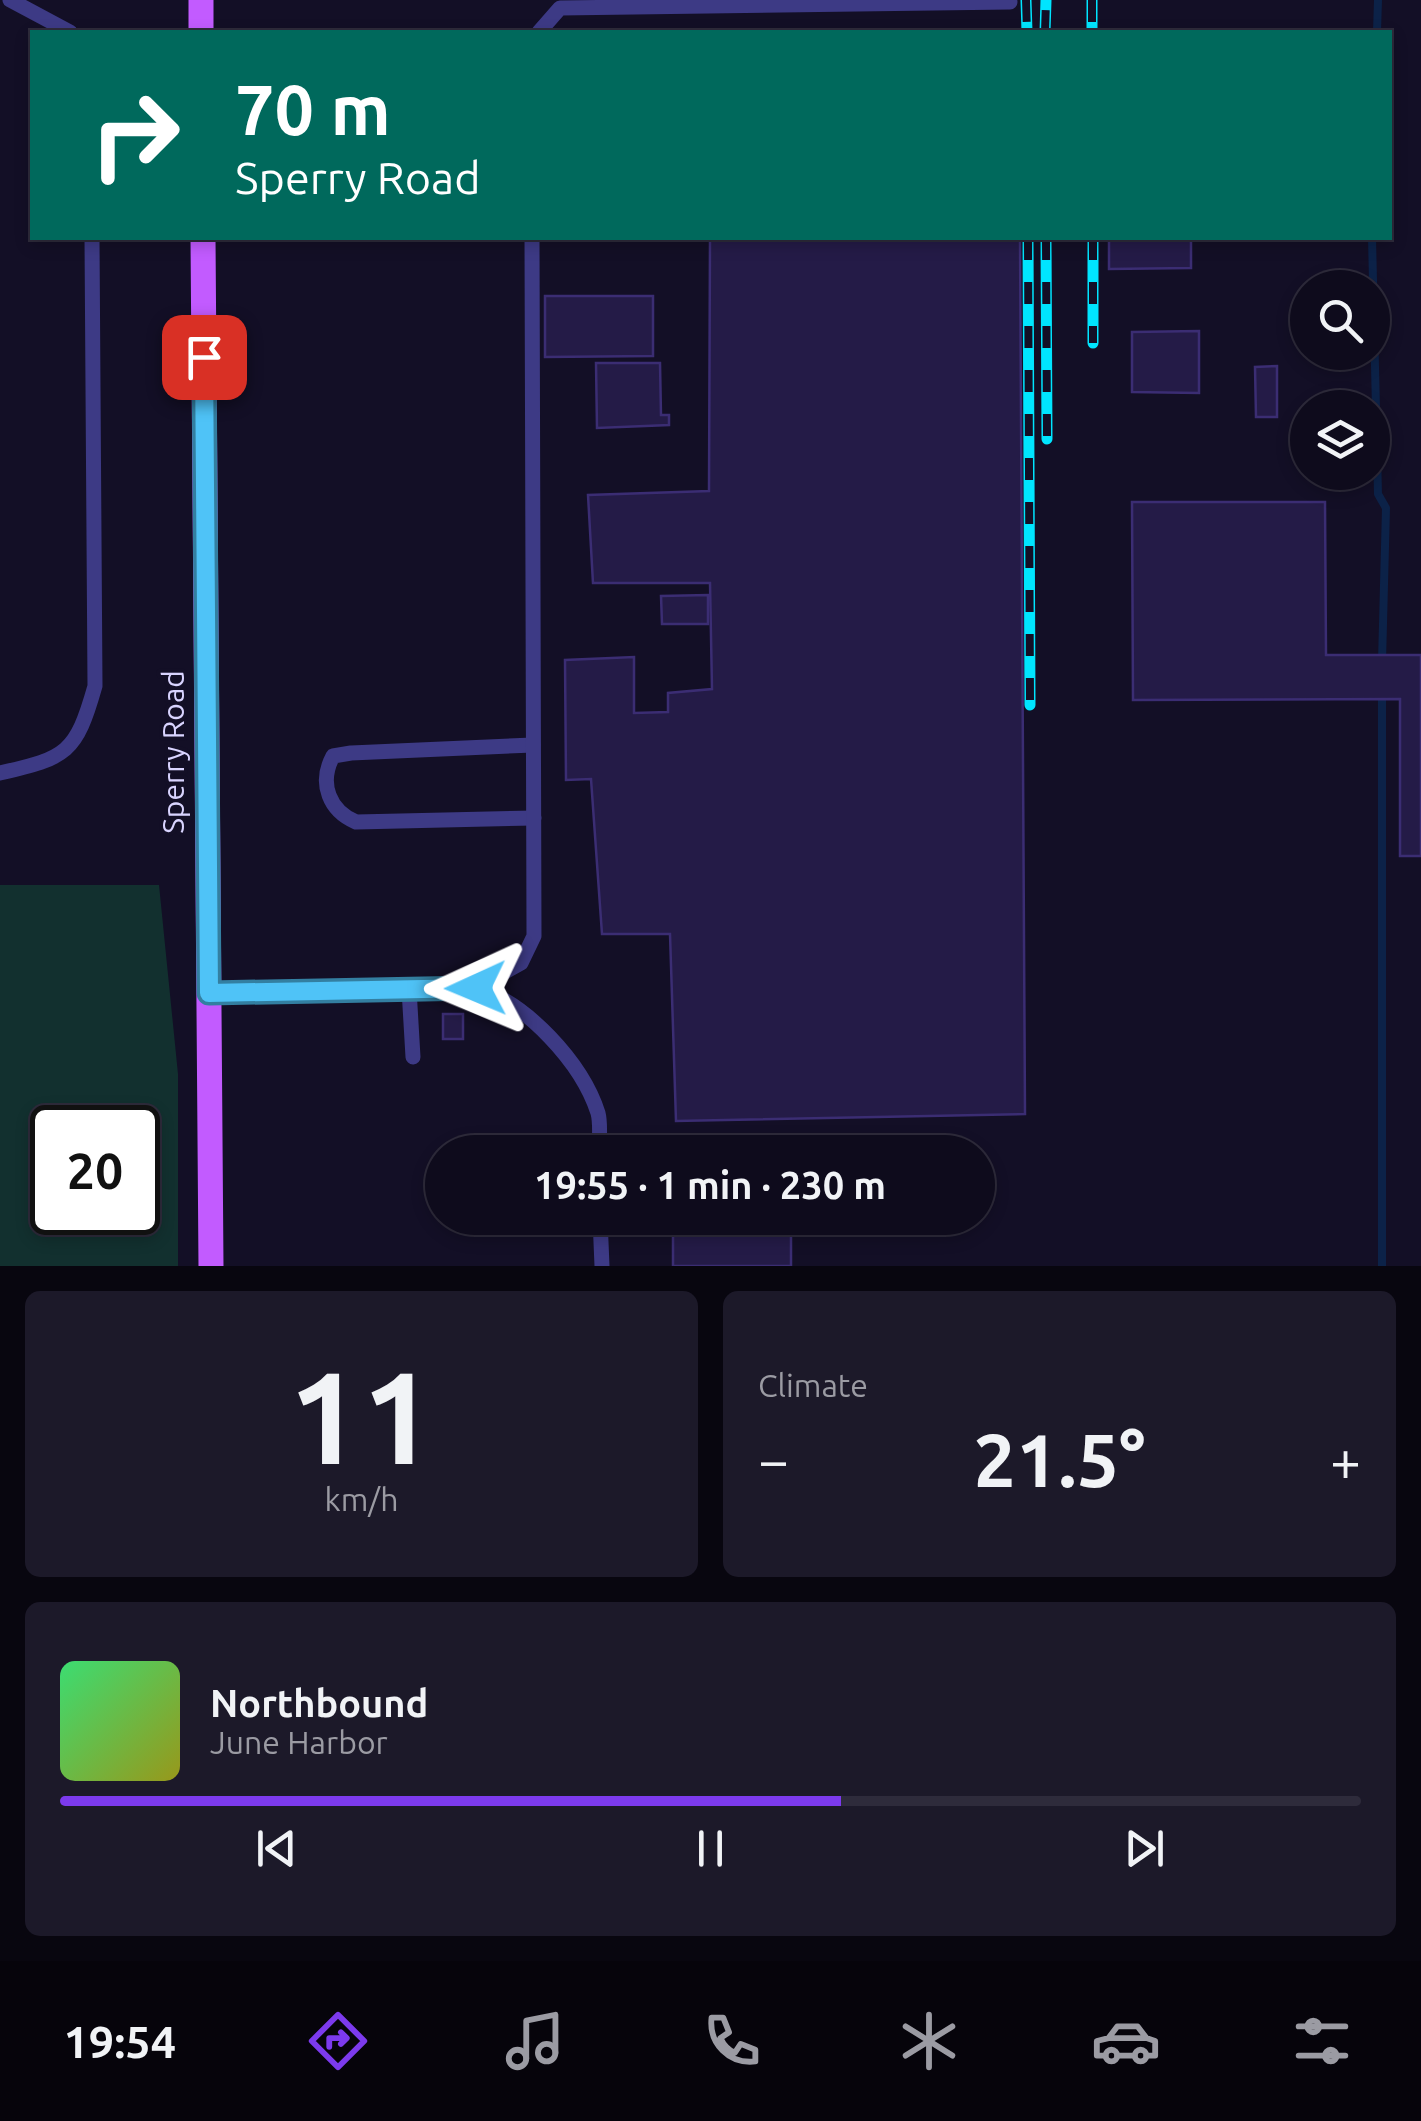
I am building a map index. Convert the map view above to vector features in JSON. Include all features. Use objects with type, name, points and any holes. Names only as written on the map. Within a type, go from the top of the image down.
[{"type":"main road","points":[[201,0],[201,30]]},
{"type":"main road","name":"Sperry Road","points":[[202,240],[211,1266]]},
{"type":"lane","points":[[10,0],[66,30]]},
{"type":"lane","points":[[541,30],[560,8],[1010,2]]},
{"type":"lane","points":[[0,773],[54,762],[82,730],[95,686],[92,240]]},
{"type":"lane","points":[[476,988],[520,964],[534,936],[532,240]]},
{"type":"lane","points":[[534,745],[350,753],[332,756],[328,766],[329,803],[336,814],[356,822],[534,818]]},
{"type":"lane","points":[[209,993],[476,988],[502,995],[522,1008],[562,1052],[598,1114],[599,1135]]},
{"type":"lane","points":[[410,989],[413,1056]]},
{"type":"lane","points":[[601,1235],[602,1266]]},
{"type":"green space","points":[[0,885],[159,885],[178,1074],[178,1266],[0,1266]]},
{"type":"building","points":[[710,240],[1020,240],[1025,1114],[676,1121],[670,934],[602,934],[591,779],[566,780],[565,660],[634,657],[634,713],[668,712],[668,693],[712,689],[710,583],[593,583],[588,495],[709,491]]},
{"type":"building","points":[[1109,240],[1191,240],[1191,268],[1109,269]]},
{"type":"building","points":[[545,296],[653,296],[653,356],[545,357]]},
{"type":"building","points":[[1199,331],[1199,393],[1132,392],[1132,332]]},
{"type":"building","points":[[596,363],[660,363],[661,415],[669,415],[669,425],[597,428]]},
{"type":"building","points":[[1277,366],[1277,417],[1256,417],[1255,367]]},
{"type":"building","points":[[1132,502],[1325,502],[1326,655],[1421,655],[1421,856],[1400,856],[1400,699],[1133,700]]},
{"type":"building","points":[[708,595],[708,624],[662,624],[661,596]]},
{"type":"building","points":[[443,1014],[463,1014],[463,1039],[443,1039]]},
{"type":"building","points":[[673,1235],[791,1235],[791,1266],[673,1266]]},
{"type":"waterway","points":[[1377,30],[1378,0]]},
{"type":"waterway","points":[[1372,240],[1378,494],[1386,508],[1382,662]]},
{"type":"waterway","points":[[1382,691],[1382,1266]]},
{"type":"railway","points":[[1026,0],[1027,30]]},
{"type":"railway","points":[[1045,30],[1046,0]]},
{"type":"railway","points":[[1092,0],[1092,30]]},
{"type":"railway","points":[[1028,240],[1030,705]]},
{"type":"railway","points":[[1046,240],[1047,439]]},
{"type":"railway","points":[[1093,240],[1093,343]]},
{"type":"route","points":[[204,357],[209,993],[476,988]]}]
